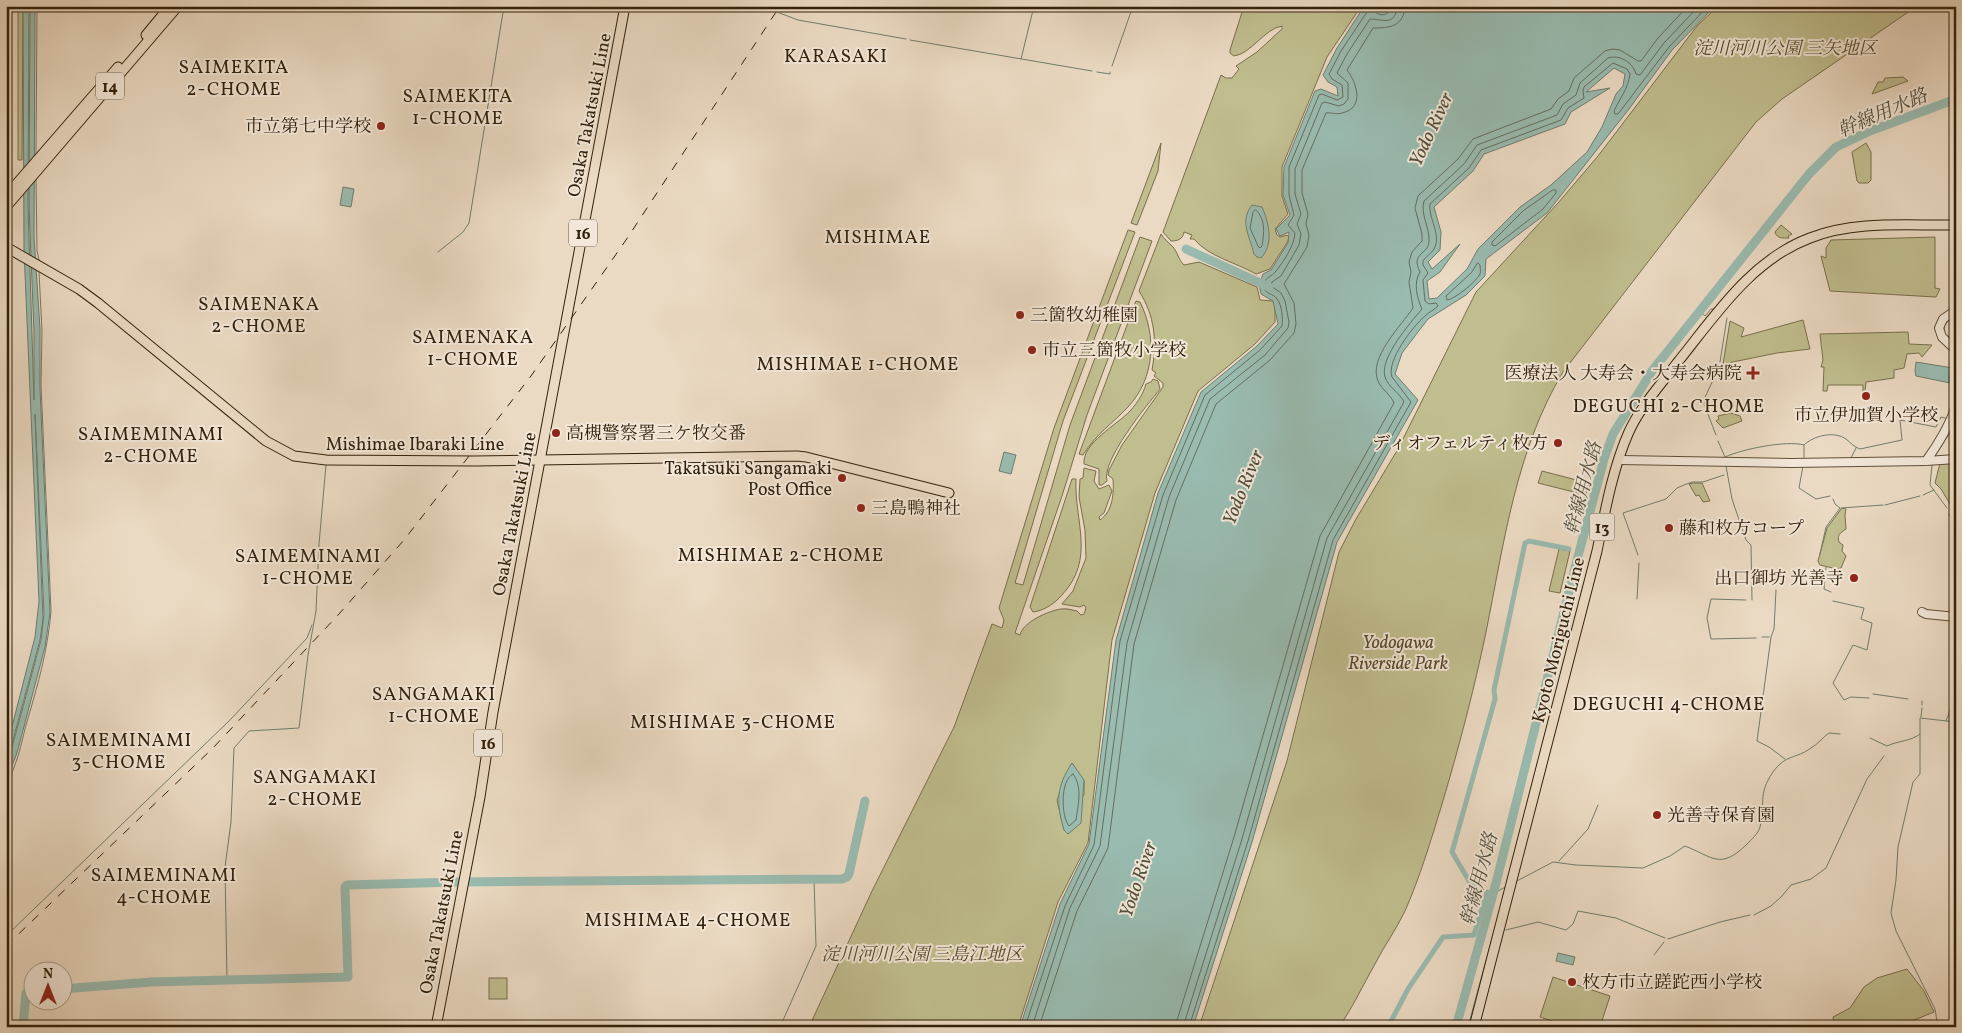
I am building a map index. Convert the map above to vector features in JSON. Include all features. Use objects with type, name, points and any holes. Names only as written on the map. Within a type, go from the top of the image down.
[{"type":"main road","name":"14","points":[[6,196],[170,6]]},
{"type":"main road","name":"14","points":[[6,208],[178,6]]},
{"type":"main road","name":"Osaka Takatsuki Line","points":[[436,1027],[625,6]]},
{"type":"main road","name":"Kyoto Moriguchi Line","points":[[1474,1027],[1598,551],[1609,496],[1628,435],[1647,402],[1740,286],[1761,266],[1775,256],[1809,238],[1829,231],[1856,226],[1956,225]]},
{"type":"main road","name":"Mishimae Ibaraki Line","points":[[6,247],[79,289],[266,441],[294,456],[326,460],[541,460],[797,456],[949,493]]},
{"type":"street","points":[[1956,310],[1943,319],[1940,328],[1942,337],[1956,350]]},
{"type":"street","points":[[1931,461],[1956,406]]},
{"type":"street","points":[[6,456],[6,473]]},
{"type":"street","points":[[1620,460],[1791,463],[1956,459]]},
{"type":"street","points":[[1922,612],[1956,617]]},
{"type":"green space","points":[[18,6],[23,6],[22,160],[18,160]]},
{"type":"green space","points":[[1244,6],[1365,6],[1360,8],[1327,57],[1282,167],[1282,196],[1288,214],[1275,229],[1280,237],[1287,235],[1289,237],[1288,241],[1270,269],[1256,274],[1207,250],[1194,239],[1190,239],[1192,235],[1184,232],[1180,239],[1171,241],[1163,232],[1221,75],[1226,78],[1232,78],[1239,69],[1236,66],[1257,52],[1282,29],[1282,26],[1275,28],[1246,51],[1234,56],[1230,53],[1230,50]]},
{"type":"green space","points":[[1718,6],[1917,6],[1782,99],[1756,122],[1563,372],[1547,402],[1523,465],[1506,531],[1471,697],[1448,783],[1425,858],[1401,918],[1339,1027],[1199,1027],[1287,761],[1339,552],[1356,519],[1398,449],[1476,292],[1558,203],[1598,156],[1697,26]]},
{"type":"green space","points":[[1903,77],[1908,81],[1872,94],[1878,82],[1883,82],[1885,78]]},
{"type":"green space","points":[[1161,143],[1158,171],[1137,225],[1131,223]]},
{"type":"green space","points":[[1866,143],[1871,152],[1871,180],[1868,183],[1859,183],[1857,181],[1852,152]]},
{"type":"green space","points":[[1781,225],[1792,234],[1788,236],[1789,238],[1777,236],[1775,232]]},
{"type":"green space","name":"淀川河川公園 三島江地区","points":[[1128,230],[1135,232],[1063,421],[1015,583],[1023,585],[1070,425],[1140,237],[1152,241],[1087,415],[1062,496],[1015,633],[1020,635],[1022,630],[1031,622],[1056,610],[1065,609],[1077,611],[1081,615],[1084,614],[1086,608],[1084,605],[1080,607],[1062,604],[1073,591],[1086,558],[1085,530],[1079,497],[1080,479],[1083,478],[1084,468],[1096,471],[1094,481],[1099,489],[1109,485],[1112,491],[1104,513],[1099,517],[1100,520],[1108,512],[1112,501],[1113,479],[1108,475],[1109,470],[1122,445],[1163,387],[1163,383],[1154,376],[1156,373],[1152,370],[1153,329],[1148,310],[1139,291],[1161,234],[1173,247],[1184,265],[1199,262],[1257,287],[1260,300],[1273,301],[1275,306],[1275,322],[1255,344],[1198,391],[1155,493],[1112,640],[1088,843],[1058,902],[1018,1027],[809,1027],[872,891],[954,727],[992,624],[1002,628],[1004,620],[999,608],[1054,428]],"holes":[[[1072,763],[1084,781],[1084,794],[1064,830],[1057,800]]]},
{"type":"green space","points":[[1935,237],[1935,288],[1940,289],[1936,297],[1830,291],[1821,256],[1826,258],[1826,248],[1831,240]]},
{"type":"green space","points":[[1136,301],[1140,302],[1145,315],[1151,343],[1148,370],[1144,383],[1128,407],[1099,435],[1083,455],[1079,454]]},
{"type":"green space","points":[[1803,320],[1810,349],[1777,353],[1723,364],[1730,321],[1744,328],[1741,337]]},
{"type":"green space","points":[[1908,332],[1909,344],[1932,345],[1922,357],[1919,353],[1907,354],[1904,368],[1894,370],[1894,378],[1866,382],[1865,391],[1863,392],[1863,385],[1828,385],[1827,391],[1823,391],[1824,367],[1821,367],[1823,360],[1820,334]]},
{"type":"green space","points":[[1153,379],[1158,381],[1160,389],[1118,447],[1107,472],[1107,481],[1099,485],[1099,469],[1084,464],[1085,456],[1101,435],[1130,411],[1140,398],[1146,384]]},
{"type":"green space","points":[[1731,413],[1740,416],[1742,421],[1723,428],[1716,421],[1719,419],[1718,416]]},
{"type":"green space","points":[[1956,461],[1956,514],[1941,489],[1935,483],[1940,463]]},
{"type":"green space","points":[[1542,471],[1588,483],[1586,495],[1538,483]]},
{"type":"green space","points":[[1072,479],[1076,479],[1081,539],[1078,567],[1072,581],[1053,604],[1033,612],[1030,607]]},
{"type":"green space","points":[[1702,483],[1710,501],[1703,502],[1699,495],[1696,496],[1689,484]]},
{"type":"green space","points":[[1841,509],[1846,509],[1846,529],[1838,538],[1839,542],[1843,545],[1842,551],[1846,556],[1841,568],[1837,569],[1820,565],[1818,561],[1827,528]]},
{"type":"green space","points":[[1559,549],[1570,551],[1560,593],[1549,591]]},
{"type":"green space","points":[[1907,969],[1924,991],[1934,1012],[1897,1027],[1835,1027],[1833,1017],[1850,1008],[1864,987],[1877,978]]},
{"type":"green space","points":[[1553,977],[1610,996],[1601,1024],[1598,1027],[1570,1027],[1540,1017]]},
{"type":"green space","points":[[489,978],[507,978],[507,999],[489,999]]},
{"type":"water","points":[[23,6],[29,6],[28,206],[34,400],[34,332],[29,206],[30,6],[35,6],[34,237],[40,329],[40,389],[50,613],[45,647],[17,753],[6,781],[6,770],[41,640],[44,614],[35,414],[43,619],[40,640],[6,766],[6,750],[35,637],[39,601],[24,250]]},
{"type":"water","name":"Yodo River","points":[[1387,6],[1715,6],[1672,50],[1629,109],[1547,213],[1486,259],[1485,276],[1466,295],[1428,319],[1402,353],[1395,374],[1418,400],[1337,542],[1252,842],[1193,1027],[1020,1027],[1060,904],[1089,844],[1116,640],[1158,493],[1201,392],[1257,346],[1278,324],[1273,301],[1261,294],[1259,285],[1263,274],[1271,270],[1288,243],[1289,232],[1280,236],[1276,229],[1290,215],[1283,195],[1284,167],[1315,91],[1321,89],[1338,96],[1337,87],[1328,82],[1323,75],[1337,48],[1363,8],[1369,7],[1385,10]],"holes":[[[1614,68],[1625,74],[1623,86],[1616,94],[1602,127],[1587,152],[1551,185],[1520,207],[1478,249],[1467,269],[1437,298],[1429,299],[1427,281],[1440,272],[1460,244],[1432,269],[1428,262],[1440,250],[1441,232],[1434,207],[1473,171],[1484,154],[1565,124],[1571,112],[1610,88],[1586,92]]]},
{"type":"water","points":[[343,187],[354,189],[351,207],[340,205]]},
{"type":"water","points":[[1252,205],[1262,207],[1267,220],[1269,240],[1268,246],[1261,258],[1254,254],[1247,229],[1246,217]]},
{"type":"water","points":[[1916,362],[1953,368],[1949,377],[1950,383],[1916,376]]},
{"type":"water","points":[[1004,452],[1016,455],[1011,474],[999,471]]},
{"type":"water","points":[[1072,763],[1084,780],[1081,823],[1068,834],[1064,830],[1061,820],[1059,795],[1063,780]]},
{"type":"water","points":[[1558,953],[1575,957],[1573,965],[1556,961]]},
{"type":"waterway","points":[[36,155],[37,6]]},
{"type":"waterway","points":[[438,252],[463,232],[469,223],[504,6]]},
{"type":"waterway","points":[[761,6],[798,20],[906,39]]},
{"type":"waterway","points":[[1021,59],[1034,6]]},
{"type":"waterway","points":[[1112,66],[1133,6]]},
{"type":"waterway","points":[[910,40],[1092,71]]},
{"type":"waterway","points":[[1097,72],[1110,74],[1110,72]]},
{"type":"waterway","name":"幹線用水路","points":[[1456,1027],[1495,887],[1577,560],[1604,459],[1613,434],[1652,371],[1809,174],[1836,147],[1870,131],[1956,99]]},
{"type":"waterway","points":[[36,177],[37,251],[39,260]]},
{"type":"waterway","points":[[1186,249],[1269,287]]},
{"type":"waterway","points":[[6,784],[18,755],[38,683],[45,654],[51,611],[41,385],[42,331],[39,272]]},
{"type":"waterway","points":[[1699,311],[1705,316],[1711,309],[1714,309]]},
{"type":"waterway","points":[[1720,362],[1727,318]]},
{"type":"waterway","points":[[1945,334],[1944,326],[1951,318]]},
{"type":"waterway","points":[[1716,435],[1704,404],[1705,397],[1718,370]]},
{"type":"waterway","points":[[1804,445],[1813,439],[1825,435],[1836,435],[1846,439],[1860,449],[1902,440],[1900,420],[1936,427],[1941,417],[1949,419]]},
{"type":"waterway","points":[[1935,456],[1949,434],[1956,418]]},
{"type":"waterway","points":[[1956,438],[1956,444]]},
{"type":"waterway","points":[[1718,441],[1725,457],[1765,446],[1804,445]]},
{"type":"waterway","points":[[1804,446],[1804,459]]},
{"type":"waterway","points":[[1851,458],[1856,448]]},
{"type":"waterway","points":[[227,980],[225,867],[231,822],[234,748],[249,731],[299,728],[308,655],[316,611],[319,544],[326,465]]},
{"type":"waterway","points":[[1932,465],[1930,485],[1947,508]]},
{"type":"waterway","points":[[1726,466],[1732,499],[1746,540],[1751,545],[1752,600]]},
{"type":"waterway","points":[[1803,466],[1799,488],[1816,499],[1830,496]]},
{"type":"waterway","points":[[1638,555],[1623,513],[1666,499],[1677,488],[1684,485],[1692,482],[1703,482],[1724,475]]},
{"type":"waterway","points":[[1923,495],[1934,490]]},
{"type":"waterway","points":[[1885,505],[1920,496]]},
{"type":"waterway","points":[[1820,554],[1826,527],[1840,508],[1833,499]]},
{"type":"waterway","points":[[1841,508],[1883,505]]},
{"type":"waterway","points":[[1949,514],[1953,524],[1956,549],[1953,614]]},
{"type":"waterway","points":[[1484,879],[1472,886],[1452,852],[1495,699],[1494,690],[1525,543],[1529,541],[1569,549]]},
{"type":"waterway","points":[[1637,599],[1639,563]]},
{"type":"waterway","points":[[1826,567],[1824,589],[1831,592]]},
{"type":"waterway","points":[[1776,590],[1774,629],[1771,637],[1757,741],[1785,759]]},
{"type":"waterway","points":[[1746,600],[1711,599],[1707,618],[1711,639],[1756,638]]},
{"type":"waterway","points":[[1833,601],[1864,608],[1861,619],[1872,623],[1867,650],[1853,645],[1833,683],[1844,700],[1851,697],[1869,698]]},
{"type":"waterway","points":[[1953,620],[1956,633]]},
{"type":"waterway","points":[[6,936],[229,721],[307,638],[312,625]]},
{"type":"waterway","points":[[1762,637],[1769,637]]},
{"type":"waterway","points":[[1873,694],[1908,699]]},
{"type":"waterway","points":[[1946,721],[1956,695]]},
{"type":"waterway","points":[[1921,717],[1922,708]]},
{"type":"waterway","points":[[1938,1027],[1935,1009],[1896,931],[1891,913],[1898,847],[1913,782],[1920,774],[1920,718],[1956,722]]},
{"type":"waterway","points":[[1515,882],[1553,862],[1643,868],[1670,856],[1685,846],[1716,859],[1729,857],[1737,853],[1758,832],[1762,819],[1763,793],[1768,780],[1778,766],[1787,759],[1806,751],[1829,733],[1840,734]]},
{"type":"waterway","points":[[1870,738],[1887,746],[1920,734]]},
{"type":"waterway","points":[[1754,915],[1771,906],[1791,885],[1811,879],[1826,868],[1867,779],[1884,756]]},
{"type":"waterway","points":[[72,988],[151,982],[348,977],[345,887],[347,885],[457,882],[842,879],[849,874],[865,801]]},
{"type":"waterway","points":[[1559,861],[1588,829],[1598,805]]},
{"type":"waterway","points":[[780,1027],[816,946],[814,879]]},
{"type":"waterway","points":[[1493,894],[1507,886]]},
{"type":"waterway","points":[[1388,1027],[1408,989],[1443,937],[1474,935],[1487,892],[1493,894]]},
{"type":"waterway","points":[[1506,930],[1538,922],[1566,930],[1573,924],[1578,911],[1616,918],[1665,938]]},
{"type":"waterway","points":[[1668,939],[1720,922],[1750,915]]},
{"type":"waterway","points":[[1468,1027],[1495,927]]},
{"type":"waterway","points":[[1654,955],[1664,942]]},
{"type":"waterway","points":[[23,1027],[24,1010]]},
{"type":"railway","points":[[6,946],[212,749],[339,614],[404,540],[531,376],[626,240],[780,6]]},
{"type":"place","name":"市立第七中学校","points":[[381,126]]},
{"type":"place","name":"三箇牧幼稚園","points":[[1020,315]]},
{"type":"place","name":"市立三箇牧小学校","points":[[1032,350]]},
{"type":"place","name":"医療法人 大寿会・大寿会病院","points":[[1753,373]]},
{"type":"place","name":"市立伊加賀小学校","points":[[1866,396]]},
{"type":"place","name":"高槻警察署三ケ牧交番","points":[[556,433]]},
{"type":"place","name":"ディオフェルティ枚方","points":[[1558,443]]},
{"type":"place","name":"Takatsuki Sangamaki Post Office","points":[[842,478]]},
{"type":"place","name":"三島鴨神社","points":[[861,508]]},
{"type":"place","name":"藤和枚方コープ","points":[[1669,528]]},
{"type":"place","name":"出口御坊 光善寺","points":[[1854,578]]},
{"type":"place","name":"光善寺保育園","points":[[1657,815]]},
{"type":"place","name":"枚方市立蹉跎西小学校","points":[[1572,982]]},
{"type":"district","name":"KARASAKI","points":[[836,55]]},
{"type":"district","name":"SAIMEKITA 2-CHOME","points":[[234,77]]},
{"type":"district","name":"SAIMEKITA 1-CHOME","points":[[458,106]]},
{"type":"district","name":"MISHIMAE","points":[[878,236]]},
{"type":"district","name":"SAIMENAKA 2-CHOME","points":[[259,314]]},
{"type":"district","name":"SAIMENAKA 1-CHOME","points":[[473,347]]},
{"type":"district","name":"MISHIMAE 1-CHOME","points":[[858,363]]},
{"type":"district","name":"DEGUCHI 2-CHOME","points":[[1669,405]]},
{"type":"district","name":"SAIMEMINAMI 2-CHOME","points":[[151,444]]},
{"type":"district","name":"MISHIMAE 2-CHOME","points":[[781,554]]},
{"type":"district","name":"SAIMEMINAMI 1-CHOME","points":[[308,566]]},
{"type":"district","name":"DEGUCHI 4-CHOME","points":[[1669,703]]},
{"type":"district","name":"SANGAMAKI 1-CHOME","points":[[434,704]]},
{"type":"district","name":"MISHIMAE 3-CHOME","points":[[733,721]]},
{"type":"district","name":"SAIMEMINAMI 3-CHOME","points":[[119,750]]},
{"type":"district","name":"SANGAMAKI 2-CHOME","points":[[315,787]]},
{"type":"district","name":"SAIMEMINAMI 4-CHOME","points":[[164,885]]},
{"type":"district","name":"MISHIMAE 4-CHOME","points":[[688,919]]},
{"type":"park label","name":"淀川河川公園 三矢地区","points":[[1785,48]]},
{"type":"park label","name":"Yodogawa Riverside Park","points":[[1398,652]]}]
